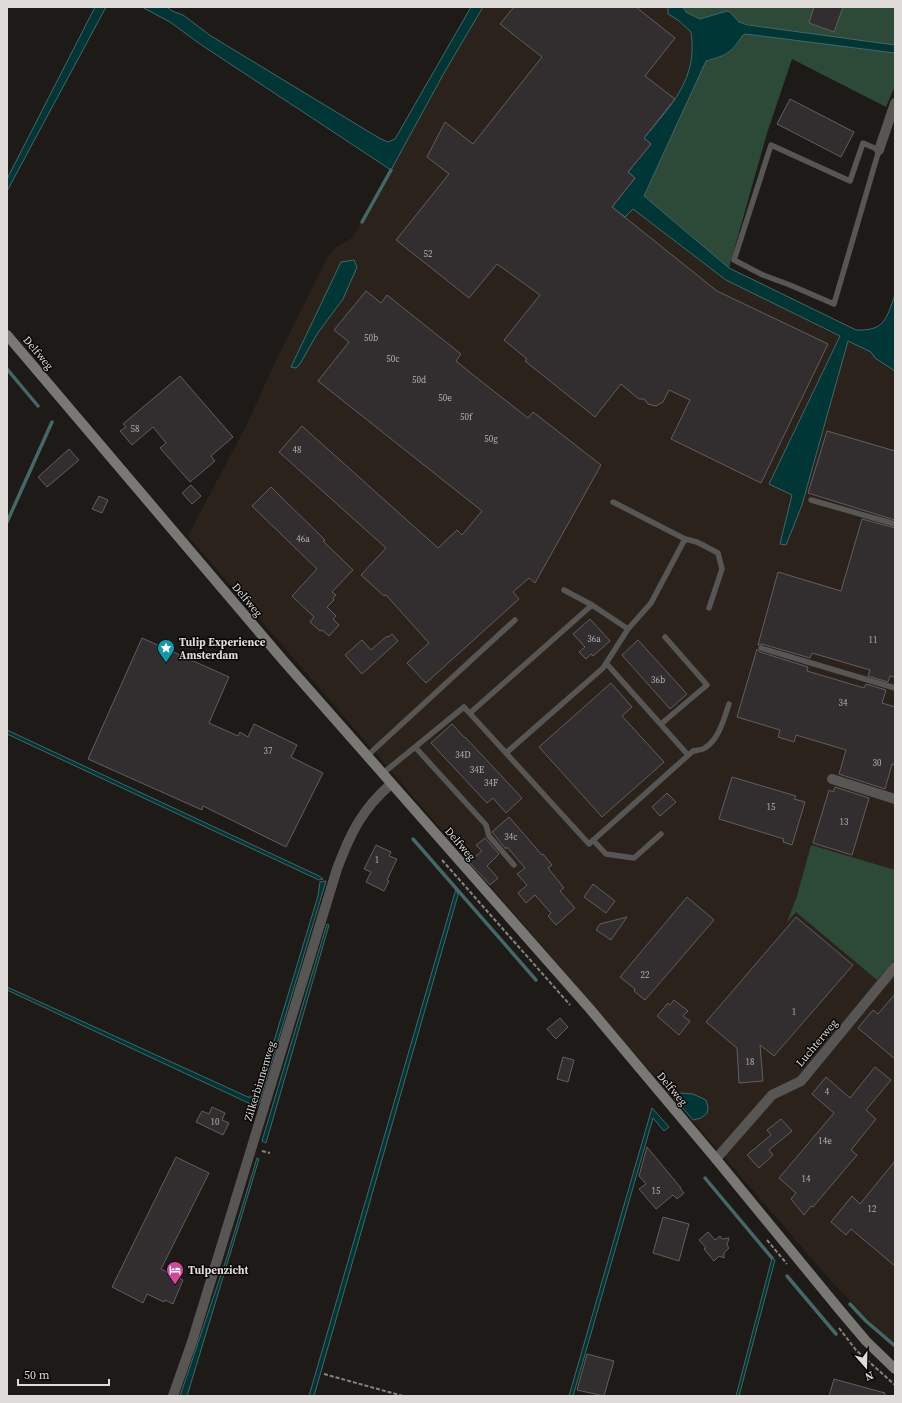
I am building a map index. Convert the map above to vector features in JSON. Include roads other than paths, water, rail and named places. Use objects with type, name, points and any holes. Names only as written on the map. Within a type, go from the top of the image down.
[{"type":"main road","name":"Delfweg","points":[[7,335],[256,629],[366,756],[590,1009],[716,1158],[839,1310],[866,1341],[895,1369]]},
{"type":"street","points":[[879,150],[895,103]]},
{"type":"street","points":[[832,779],[895,799]]},
{"type":"street","name":"Zilkerbinnenweg","points":[[173,1396],[192,1342],[337,869],[349,837],[369,805],[391,784]]},
{"type":"street","name":"Luchterweg","points":[[716,1158],[772,1095],[801,1081],[895,967]]},
{"type":"lane","points":[[863,143],[879,150],[834,304],[763,275],[734,260],[771,145],[850,181],[863,143]]},
{"type":"lane","points":[[811,500],[895,524]]},
{"type":"lane","points":[[613,502],[685,540],[697,542],[718,553],[722,569],[709,608]]},
{"type":"lane","points":[[506,753],[603,668],[628,629],[651,603],[685,540]]},
{"type":"lane","points":[[564,590],[592,605],[628,629]]},
{"type":"lane","points":[[470,713],[592,605]]},
{"type":"lane","points":[[366,756],[515,620]]},
{"type":"lane","points":[[661,724],[707,685],[665,637]]},
{"type":"lane","points":[[761,648],[895,688]]},
{"type":"lane","points":[[606,663],[688,755]]},
{"type":"lane","points":[[382,774],[464,707],[589,844],[688,755],[693,751],[705,749],[722,726],[729,704]]},
{"type":"lane","points":[[415,747],[486,825],[489,836],[514,865]]},
{"type":"lane","points":[[593,840],[606,854],[634,858],[661,834]]},
{"type":"water","points":[[95,7],[106,7],[7,191],[7,179]]},
{"type":"water","points":[[142,7],[167,7],[172,11],[183,15],[211,36],[388,142],[395,139],[471,7],[483,7],[444,73],[391,170],[200,44],[170,22]]},
{"type":"water","points":[[668,7],[683,7],[686,12],[700,19],[727,11],[730,12],[739,22],[748,25],[895,45],[895,53],[746,34],[743,35],[728,53],[706,61],[644,196],[729,268],[856,330],[866,330],[879,326],[886,317],[895,295],[895,371],[875,358],[871,352],[848,341],[802,505],[786,545],[780,544],[792,495],[769,484],[840,336],[726,280],[633,209],[625,217],[612,207],[635,178],[628,172],[651,144],[644,138],[681,90],[691,64],[691,32],[678,20],[668,14]]},
{"type":"water","points":[[354,260],[357,267],[343,299],[317,334],[300,364],[296,368],[291,367],[341,262]]},
{"type":"water","points":[[7,730],[323,879],[319,880],[7,734]]},
{"type":"water","points":[[326,881],[257,1107],[7,990],[7,987],[248,1097],[253,1097],[258,1094],[318,896],[320,882]]},
{"type":"water","points":[[456,889],[458,895],[314,1396],[309,1396]]},
{"type":"water","points":[[327,924],[329,925],[266,1143],[262,1141]]},
{"type":"water","points":[[681,1093],[693,1094],[706,1100],[708,1107],[707,1113],[701,1118],[693,1120],[672,1095]]},
{"type":"water","points":[[652,1108],[669,1127],[664,1131],[653,1118],[573,1396],[569,1396]]},
{"type":"water","points":[[257,1158],[259,1159],[187,1396],[180,1396],[226,1260]]},
{"type":"water","points":[[772,1258],[775,1260],[739,1396],[736,1396]]},
{"type":"waterway","points":[[362,222],[391,170]]},
{"type":"waterway","points":[[7,369],[38,406]]},
{"type":"waterway","points":[[7,522],[52,422]]},
{"type":"waterway","points":[[413,839],[536,980]]},
{"type":"waterway","points":[[705,1178],[772,1258]]},
{"type":"waterway","points":[[787,1276],[836,1334]]},
{"type":"waterway","points":[[850,1304],[866,1321],[895,1346]]},
{"type":"place","name":"Tulip Experience Amsterdam","points":[[166,663]]},
{"type":"place","name":"Tulpenzicht","points":[[175,1285]]}]
